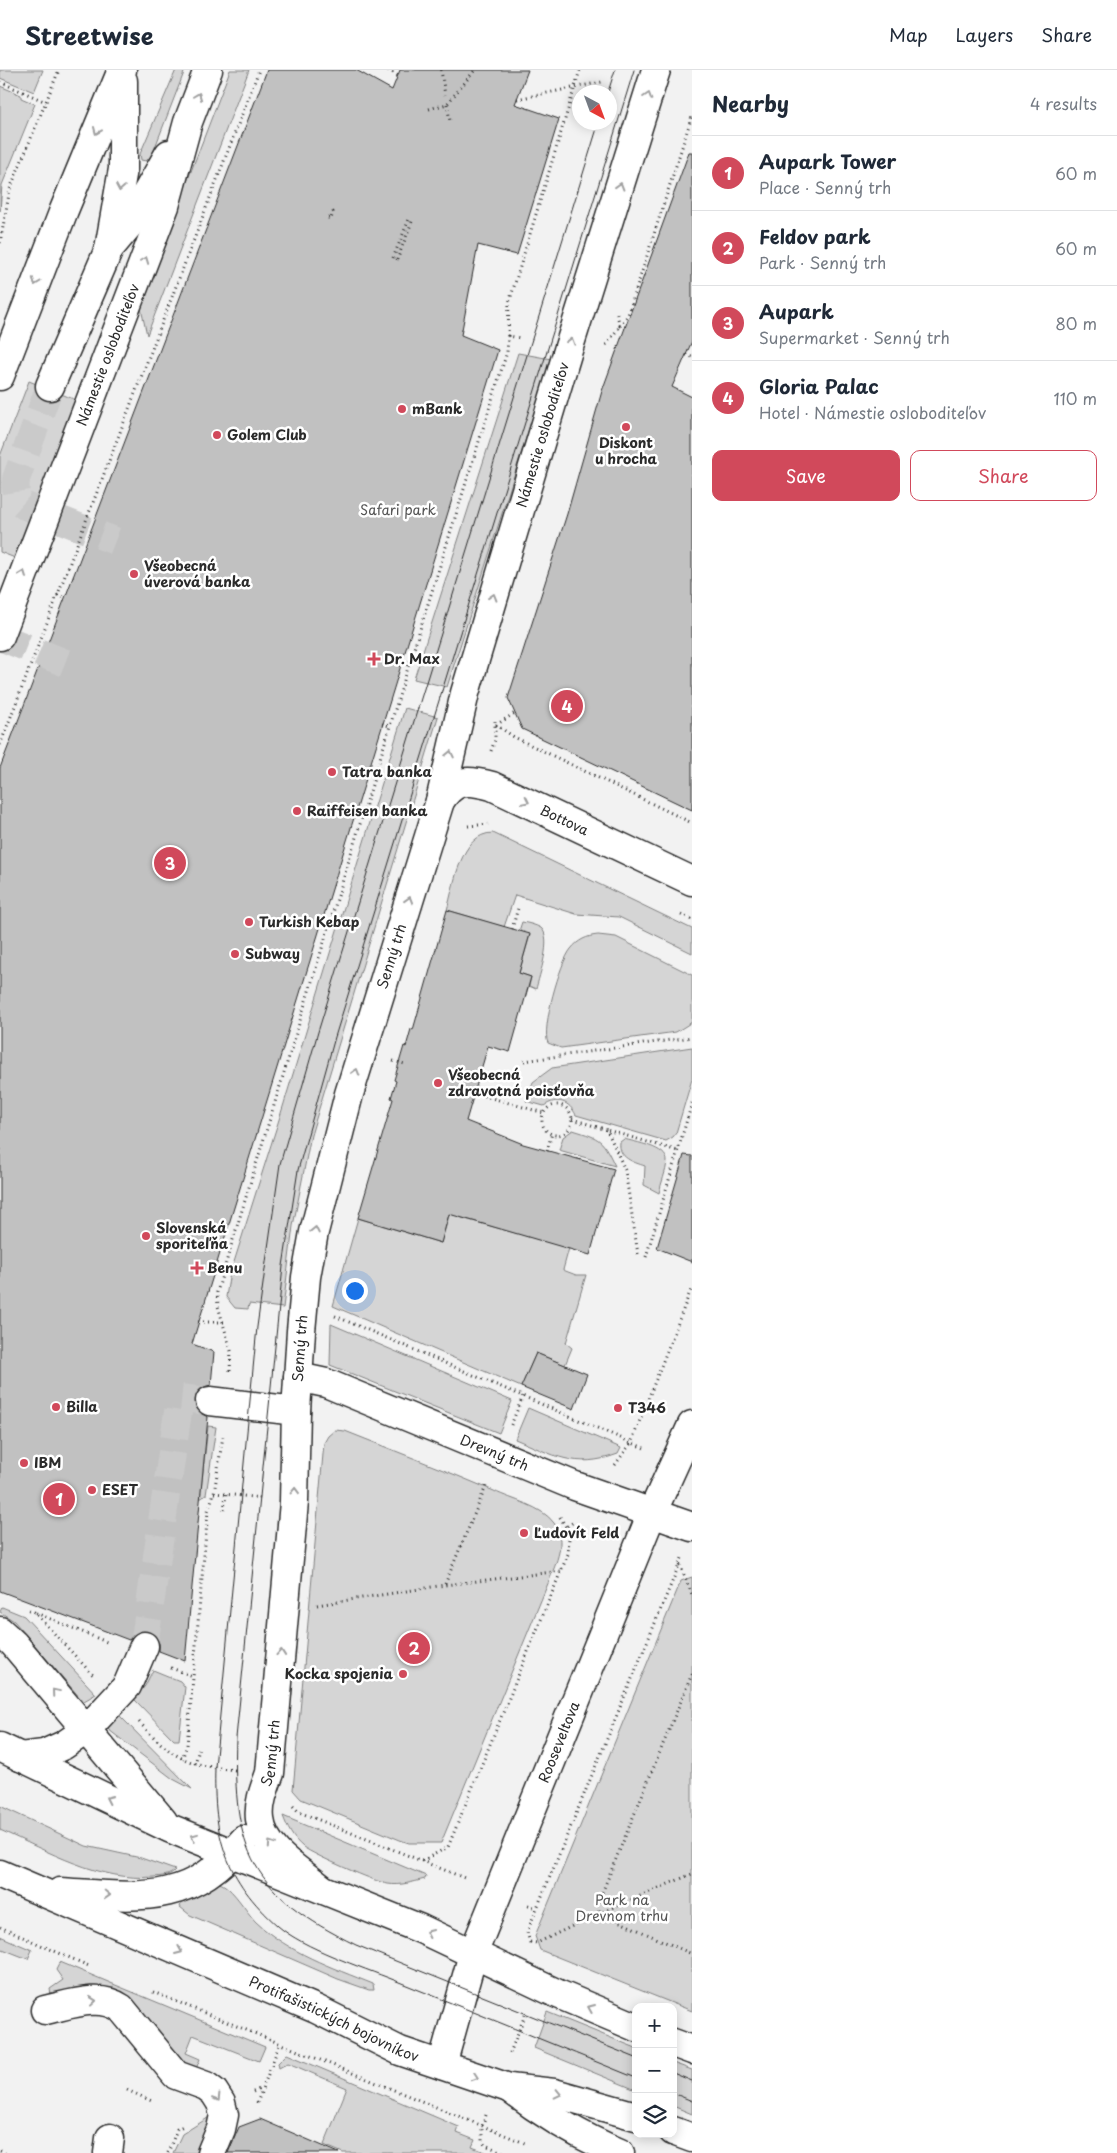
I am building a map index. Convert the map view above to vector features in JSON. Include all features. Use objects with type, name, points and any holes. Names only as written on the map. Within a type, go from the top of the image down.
[{"type":"street","points":[[50,386],[109,249],[123,169],[123,70]]},
{"type":"street","points":[[0,376],[64,210],[123,70]]},
{"type":"street","name":"Námestie osloboditeľov","points":[[0,636],[165,206],[188,122],[208,70]]},
{"type":"street","name":"Námestie osloboditeľov","points":[[440,801],[460,708],[569,347],[656,70]]},
{"type":"street","points":[[109,249],[128,226],[188,122]]},
{"type":"street","name":"Bottova","points":[[440,801],[447,790],[454,784],[461,782],[481,783],[492,786],[692,881]]},
{"type":"street","name":"Senný trh","points":[[320,1888],[276,1850],[262,1827],[260,1819],[260,1805],[270,1773],[294,1502],[296,1411],[306,1278],[321,1205],[349,1094],[440,801]]},
{"type":"street","name":"Drevný trh","points":[[298,1378],[326,1383],[596,1493],[692,1527]]},
{"type":"street","points":[[210,1401],[296,1411]]},
{"type":"street","name":"Rooseveltova","points":[[442,2065],[473,1954],[652,1513],[677,1462],[692,1425]]},
{"type":"street","points":[[0,1631],[14,1644],[169,1828]]},
{"type":"street","points":[[10,1752],[44,1754],[86,1730],[127,1686],[144,1646]]},
{"type":"street","points":[[10,1752],[169,1828],[421,1929],[537,1984],[632,2025]]},
{"type":"street","name":"Protifašistických bojovníkov","points":[[41,1891],[137,1896],[162,1894],[183,1888],[213,1871],[233,1853],[250,1832],[260,1805]]},
{"type":"street","name":"Protifašistických bojovníkov","points":[[0,1874],[316,2009],[400,2051],[504,2086],[554,2093],[632,2115]]},
{"type":"street","points":[[45,2010],[101,2000],[114,2003],[121,2008],[176,2075],[206,2086],[214,2092],[221,2103],[224,2115],[221,2129],[210,2153]]},
{"type":"street","points":[[677,2044],[692,2050]]},
{"type":"street","points":[[504,2086],[541,2113],[595,2143],[620,2153]]},
{"type":"street","points":[[677,2132],[692,2138]]},
{"type":"path","points":[[0,243],[10,188],[59,70]]},
{"type":"path","points":[[0,745],[259,70]]},
{"type":"path","points":[[388,70],[398,76]]},
{"type":"path","points":[[441,70],[445,95]]},
{"type":"path","points":[[429,109],[447,104],[475,70]]},
{"type":"path","points":[[576,85],[580,70]]},
{"type":"path","points":[[0,82],[46,102]]},
{"type":"path","points":[[586,85],[602,82]]},
{"type":"path","points":[[517,99],[572,88]]},
{"type":"path","points":[[198,1322],[224,1322],[218,1306],[217,1292],[390,726],[507,352],[509,303],[572,97]]},
{"type":"path","points":[[447,104],[450,121]]},
{"type":"path","points":[[625,328],[620,326],[628,315],[692,116]]},
{"type":"path","points":[[328,218],[331,219],[334,212],[331,211]]},
{"type":"path","points":[[395,259],[411,218]]},
{"type":"path","points":[[508,336],[521,338]]},
{"type":"path","points":[[686,354],[692,357]]},
{"type":"path","points":[[57,595],[66,598]]},
{"type":"path","points":[[515,713],[495,725],[514,737],[692,823]]},
{"type":"path","points":[[382,724],[390,726]]},
{"type":"path","points":[[512,929],[518,908]]},
{"type":"path","points":[[524,1061],[692,1037]]},
{"type":"path","points":[[393,1061],[405,1064]]},
{"type":"path","points":[[474,1093],[544,1113]]},
{"type":"path","points":[[646,1257],[692,1104]]},
{"type":"path","points":[[560,1105],[568,1109],[572,1119],[570,1128],[562,1134],[552,1134],[542,1123],[544,1113],[550,1107],[560,1105]]},
{"type":"path","points":[[572,1119],[678,1151]]},
{"type":"path","points":[[607,1130],[625,1170],[638,1254]]},
{"type":"path","points":[[547,1151],[552,1134]]},
{"type":"path","points":[[422,1861],[448,1847],[562,1571],[568,1554],[569,1538],[566,1527],[573,1523],[596,1493],[630,1443],[692,1287]]},
{"type":"path","points":[[333,1315],[677,1462]]},
{"type":"path","points":[[445,1585],[489,1480]]},
{"type":"path","points":[[182,1759],[187,1745],[208,1511],[214,1493]]},
{"type":"path","points":[[224,1510],[226,1494]]},
{"type":"path","points":[[504,2153],[485,2145],[482,2141],[482,2126],[504,2086],[537,1984],[549,1959],[537,1953],[529,1942],[527,1932],[684,1554]]},
{"type":"path","points":[[680,1564],[692,1595]]},
{"type":"path","points":[[312,1606],[445,1585],[562,1571]]},
{"type":"path","points":[[692,1674],[597,1905],[600,1913],[692,1954]]},
{"type":"path","points":[[195,1764],[199,1749]]},
{"type":"path","points":[[288,1801],[299,1812],[536,1908]]},
{"type":"path","points":[[529,1942],[537,1943],[600,1913],[692,1874]]},
{"type":"path","points":[[0,1927],[94,1968]]},
{"type":"path","points":[[147,1990],[531,2146]]},
{"type":"path","points":[[256,2106],[280,2043]]},
{"type":"path","points":[[0,2151],[5,2153]]},
{"type":"green space","points":[[0,70],[43,70],[34,92],[0,78]]},
{"type":"green space","points":[[176,70],[185,70],[152,155],[146,161],[141,160],[140,154]]},
{"type":"green space","points":[[230,70],[249,70],[147,335],[140,304]]},
{"type":"green space","points":[[0,86],[21,95],[21,98],[35,104],[2,185],[0,211]]},
{"type":"green space","points":[[518,353],[551,359],[447,687],[414,679]]},
{"type":"green space","points":[[29,381],[76,400],[15,558],[0,552],[0,456]]},
{"type":"green space","points":[[405,708],[438,717],[311,1135],[293,1226],[283,1308],[249,1304],[248,1309],[235,1308],[226,1297],[229,1278]]},
{"type":"green space","points":[[493,833],[692,929],[692,953],[619,917],[576,914],[515,895],[504,927],[447,910],[460,862],[466,851],[482,835]]},
{"type":"green space","points":[[522,922],[541,928],[546,940],[536,989],[529,986],[531,977],[519,973],[530,935],[519,931]]},
{"type":"green space","points":[[598,935],[616,937],[692,975],[692,1022],[676,1032],[561,1048],[548,1043],[547,1024],[549,1011],[557,981],[567,956],[571,949],[580,941],[586,937]]},
{"type":"green space","points":[[692,1047],[692,1079],[676,1133],[666,1141],[576,1115],[570,1106],[562,1102],[549,1103],[544,1106],[526,1101],[533,1082],[552,1068]]},
{"type":"green space","points":[[573,1130],[600,1141],[615,1166],[559,1150],[563,1137]]},
{"type":"green space","points":[[624,1139],[650,1146],[662,1152],[666,1157],[667,1162],[659,1193],[644,1185],[645,1166],[627,1158],[621,1152],[620,1142]]},
{"type":"green space","points":[[451,1209],[462,1218],[569,1248],[563,1270],[576,1275],[586,1275],[566,1343],[572,1348],[565,1365],[536,1353],[521,1387],[333,1306],[358,1218],[441,1243]]},
{"type":"green space","points":[[331,1324],[512,1401],[499,1433],[330,1365]]},
{"type":"green space","points":[[528,1408],[621,1448],[618,1454],[603,1459],[577,1461],[553,1455],[515,1439]]},
{"type":"green space","points":[[208,1426],[216,1427],[206,1495],[200,1499]]},
{"type":"green space","points":[[335,1430],[345,1431],[534,1508],[549,1517],[558,1530],[560,1537],[555,1567],[441,1843],[409,1843],[400,1840],[301,1799],[293,1790],[324,1443]]},
{"type":"green space","name":"Park na Drevnom trhu","points":[[692,1577],[692,2011],[677,2005],[677,2003],[672,2003],[540,1950],[535,1936],[681,1581]]},
{"type":"green space","points":[[2,1607],[24,1616],[96,1694],[84,1701],[81,1699],[14,1621],[0,1612]]},
{"type":"green space","points":[[153,1670],[180,1681],[185,1687],[179,1740],[174,1740],[134,1699],[145,1686]]},
{"type":"green space","points":[[119,1715],[192,1789],[173,1779],[109,1730],[108,1727]]},
{"type":"green space","points":[[0,1806],[86,1846],[141,1858],[175,1870],[163,1876],[134,1877],[94,1870],[0,1830]]},
{"type":"green space","points":[[283,1816],[426,1876],[425,1879],[402,1884],[388,1884],[345,1868],[303,1847],[291,1833]]},
{"type":"green space","points":[[219,1883],[234,1894],[256,1922],[282,1942],[326,1965],[373,1984],[374,1990],[338,1979],[190,1915],[180,1907],[182,1902]]},
{"type":"green space","points":[[0,1936],[32,1950],[28,1959],[0,1948]]},
{"type":"green space","points":[[60,1962],[265,2047],[259,2061],[193,2035],[186,2053],[200,2059],[195,2071],[83,1988],[51,1995],[50,1989],[63,1980],[56,1970]]},
{"type":"green space","points":[[547,2012],[632,2046],[632,2088],[534,2048]]},
{"type":"green space","points":[[287,2054],[459,2127],[457,2133],[475,2140],[472,2147],[488,2153],[343,2153],[324,2145],[347,2088],[288,2063],[279,2068],[278,2063]]},
{"type":"green space","points":[[677,2064],[692,2070],[692,2114],[677,2108]]},
{"type":"green space","points":[[211,2116],[198,2153],[173,2153],[182,2134]]},
{"type":"building","points":[[267,70],[356,70],[392,90],[400,70],[528,70],[515,104],[559,119],[517,255],[478,245],[461,335],[498,350],[192,1344],[214,1352],[211,1385],[198,1391],[194,1400],[200,1413],[208,1417],[185,1661],[159,1651],[157,1637],[150,1631],[135,1633],[129,1640],[0,1591],[0,768]]},
{"type":"building","points":[[689,152],[692,152],[692,341],[672,387],[692,397],[692,810],[522,729],[508,698],[567,514],[602,391]]},
{"type":"building","name":"Všeobecná zdravotná poisťovňa","points":[[447,910],[530,934],[519,973],[531,977],[510,1052],[488,1046],[466,1121],[523,1144],[614,1169],[590,1255],[449,1214],[441,1243],[358,1218],[393,1099],[391,1098],[396,1081],[394,1080],[404,1046],[406,1047],[411,1029],[413,1030]]},
{"type":"building","points":[[684,1155],[692,1156],[692,1262],[657,1248]]},
{"type":"building","points":[[536,1353],[587,1374],[574,1409],[521,1387]]},
{"type":"building","points":[[260,2119],[339,2153],[228,2153],[239,2127]]},
{"type":"tunnel","points":[[50,386],[16,479],[17,498],[25,506],[115,541]]},
{"type":"tunnel","points":[[0,637],[68,664]]},
{"type":"tunnel","points":[[144,1646],[180,1398],[210,1401]]},
{"type":"tram line","points":[[610,85],[615,70]]},
{"type":"tram line","points":[[632,2056],[356,1945],[321,1926],[293,1907],[271,1887],[255,1865],[245,1840],[238,1811],[236,1738],[283,1266],[298,1170],[335,1037],[634,70]]},
{"type":"tram line","points":[[597,130],[318,1032],[280,1164],[257,1327],[215,1767],[215,1792],[220,1835],[234,1873],[260,1909],[289,1934],[333,1956],[632,2076]]},
{"type":"tram line","points":[[677,2075],[692,2081]]},
{"type":"tram line","points":[[677,2095],[692,2101]]},
{"type":"place","name":"mBank","points":[[402,409]]},
{"type":"place","name":"Diskont u hrocha","points":[[626,427]]},
{"type":"place","name":"Golem Club","points":[[217,435]]},
{"type":"place","name":"Všeobecná úverová banka","points":[[134,574]]},
{"type":"place","name":"Dr. Max","points":[[374,659]]},
{"type":"place","name":"Gloria Palac","points":[[567,706]]},
{"type":"place","name":"Tatra banka","points":[[332,772]]},
{"type":"place","name":"Raiffeisen banka","points":[[297,811]]},
{"type":"place","name":"Aupark","points":[[170,863]]},
{"type":"place","name":"Turkish Kebap","points":[[249,922]]},
{"type":"place","name":"Subway","points":[[235,954]]},
{"type":"place","name":"Všeobecná zdravotná poisťovňa","points":[[438,1083]]},
{"type":"place","name":"Slovenská sporiteľňa","points":[[146,1236]]},
{"type":"place","name":"Benu","points":[[197,1268]]},
{"type":"place","name":"Billa","points":[[56,1407]]},
{"type":"place","name":"T346","points":[[618,1408]]},
{"type":"place","name":"IBM","points":[[24,1463]]},
{"type":"place","name":"ESET","points":[[92,1490]]},
{"type":"place","name":"Aupark Tower","points":[[59,1499]]},
{"type":"place","name":"Ľudovít Feld","points":[[524,1533]]},
{"type":"place","name":"Feldov park","points":[[414,1648]]},
{"type":"place","name":"Kocka spojenia","points":[[403,1674]]},
{"type":"park label","name":"Safari park","points":[[398,510]]}]
